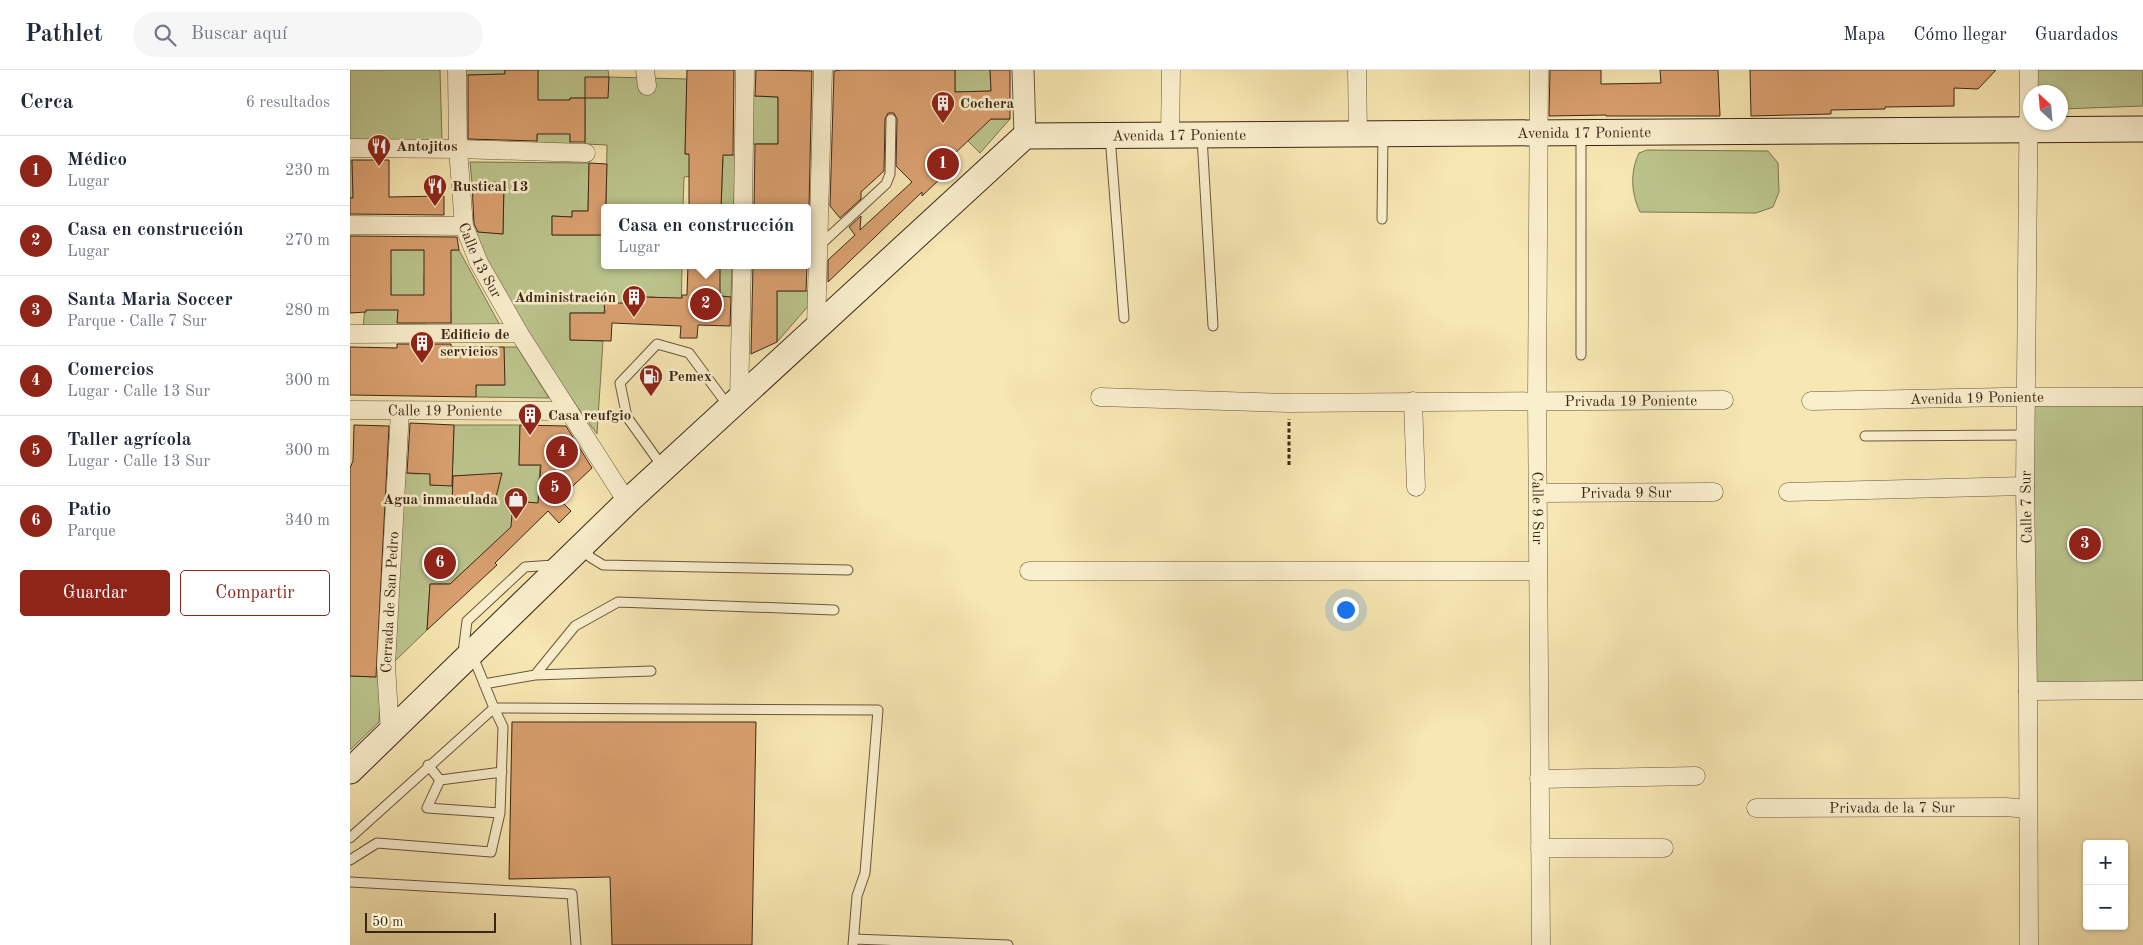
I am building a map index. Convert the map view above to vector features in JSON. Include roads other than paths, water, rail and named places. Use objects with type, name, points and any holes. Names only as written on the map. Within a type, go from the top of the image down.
[{"type":"main road","name":"Avenida 17 Poniente","points":[[1025,136],[2023,129]]},
{"type":"main road","name":"Avenida 17 Poniente","points":[[2068,129],[2143,129]]},
{"type":"main road","points":[[350,771],[582,544],[1025,136]]},
{"type":"street","name":"Calle 13 Sur","points":[[457,70],[458,149],[464,226],[479,263],[519,333],[627,502]]},
{"type":"street","points":[[743,204],[745,70]]},
{"type":"street","points":[[816,328],[824,70]]},
{"type":"street","points":[[1023,70],[1025,136]]},
{"type":"street","points":[[1170,135],[1171,70]]},
{"type":"street","points":[[1358,70],[1358,134]]},
{"type":"street","name":"Calle 9 Sur","points":[[1539,70],[1537,400],[1541,945]]},
{"type":"street","name":"Calle 7 Sur","points":[[2029,70],[2029,85]]},
{"type":"street","name":"Calle 7 Sur","points":[[2029,945],[2025,486],[2030,130]]},
{"type":"street","points":[[350,148],[586,153]]},
{"type":"street","points":[[350,225],[464,226]]},
{"type":"street","points":[[734,403],[742,269]]},
{"type":"street","points":[[350,334],[519,333]]},
{"type":"street","name":"Avenida 19 Poniente","points":[[1812,401],[2143,396]]},
{"type":"street","name":"Privada 19 Poniente","points":[[1100,397],[1289,403],[1724,400]]},
{"type":"street","points":[[1413,401],[1416,487]]},
{"type":"street","name":"Calle 19 Poniente","points":[[350,410],[569,411]]},
{"type":"street","name":"Cerrada de San Pedro","points":[[390,733],[386,665],[400,411]]},
{"type":"street","points":[[1788,492],[2025,486]]},
{"type":"street","name":"Privada 9 Sur","points":[[1538,493],[1714,492]]},
{"type":"street","points":[[1029,571],[1538,571]]},
{"type":"street","points":[[2028,691],[2143,690]]},
{"type":"street","points":[[1539,779],[1696,776]]},
{"type":"street","name":"Privada de la 7 Sur","points":[[1756,808],[2006,807],[2027,809]]},
{"type":"street","points":[[1540,848],[1664,848]]},
{"type":"lane","points":[[819,246],[886,184],[890,174],[891,119]]},
{"type":"lane","points":[[1581,132],[1581,354]]},
{"type":"lane","points":[[1382,219],[1383,134]]},
{"type":"lane","points":[[1202,135],[1212,326]]},
{"type":"lane","points":[[1110,136],[1124,318]]},
{"type":"lane","points":[[663,469],[627,416],[620,383],[657,344],[689,352],[734,403]]},
{"type":"lane","points":[[1865,436],[2026,435]]},
{"type":"lane","points":[[582,544],[590,557],[602,565],[848,570]]},
{"type":"lane","points":[[535,675],[576,626],[618,602],[834,610]]},
{"type":"lane","points":[[350,860],[377,843],[491,852],[500,812],[503,727],[484,684],[466,656]]},
{"type":"lane","points":[[484,684],[535,675],[651,670]]},
{"type":"lane","points":[[350,838],[428,765],[494,708],[878,710],[865,873],[857,896],[853,942],[1008,945]]},
{"type":"lane","points":[[428,765],[440,780]]},
{"type":"lane","points":[[440,780],[502,772]]},
{"type":"lane","points":[[440,780],[427,808],[500,812]]},
{"type":"lane","points":[[350,882],[572,894],[576,945]]},
{"type":"place","name":"Cochera","points":[[943,124]]},
{"type":"place","name":"Médico","points":[[943,164]]},
{"type":"place","name":"Antojitos","points":[[379,167]]},
{"type":"place","name":"Rustical 13","points":[[435,207]]},
{"type":"place","name":"Casa en construcción","points":[[706,304]]},
{"type":"place","name":"Administración","points":[[634,318]]},
{"type":"place","name":"Edificio de servicios","points":[[422,364]]},
{"type":"place","name":"Pemex","points":[[651,397]]},
{"type":"place","name":"Casa reufgio","points":[[530,436]]},
{"type":"place","name":"Comercios","points":[[562,452]]},
{"type":"place","name":"Taller agrícola","points":[[555,488]]},
{"type":"place","name":"Agua inmaculada","points":[[516,520]]},
{"type":"place","name":"Santa Maria Soccer","points":[[2085,544]]},
{"type":"place","name":"Patio","points":[[440,563]]}]
